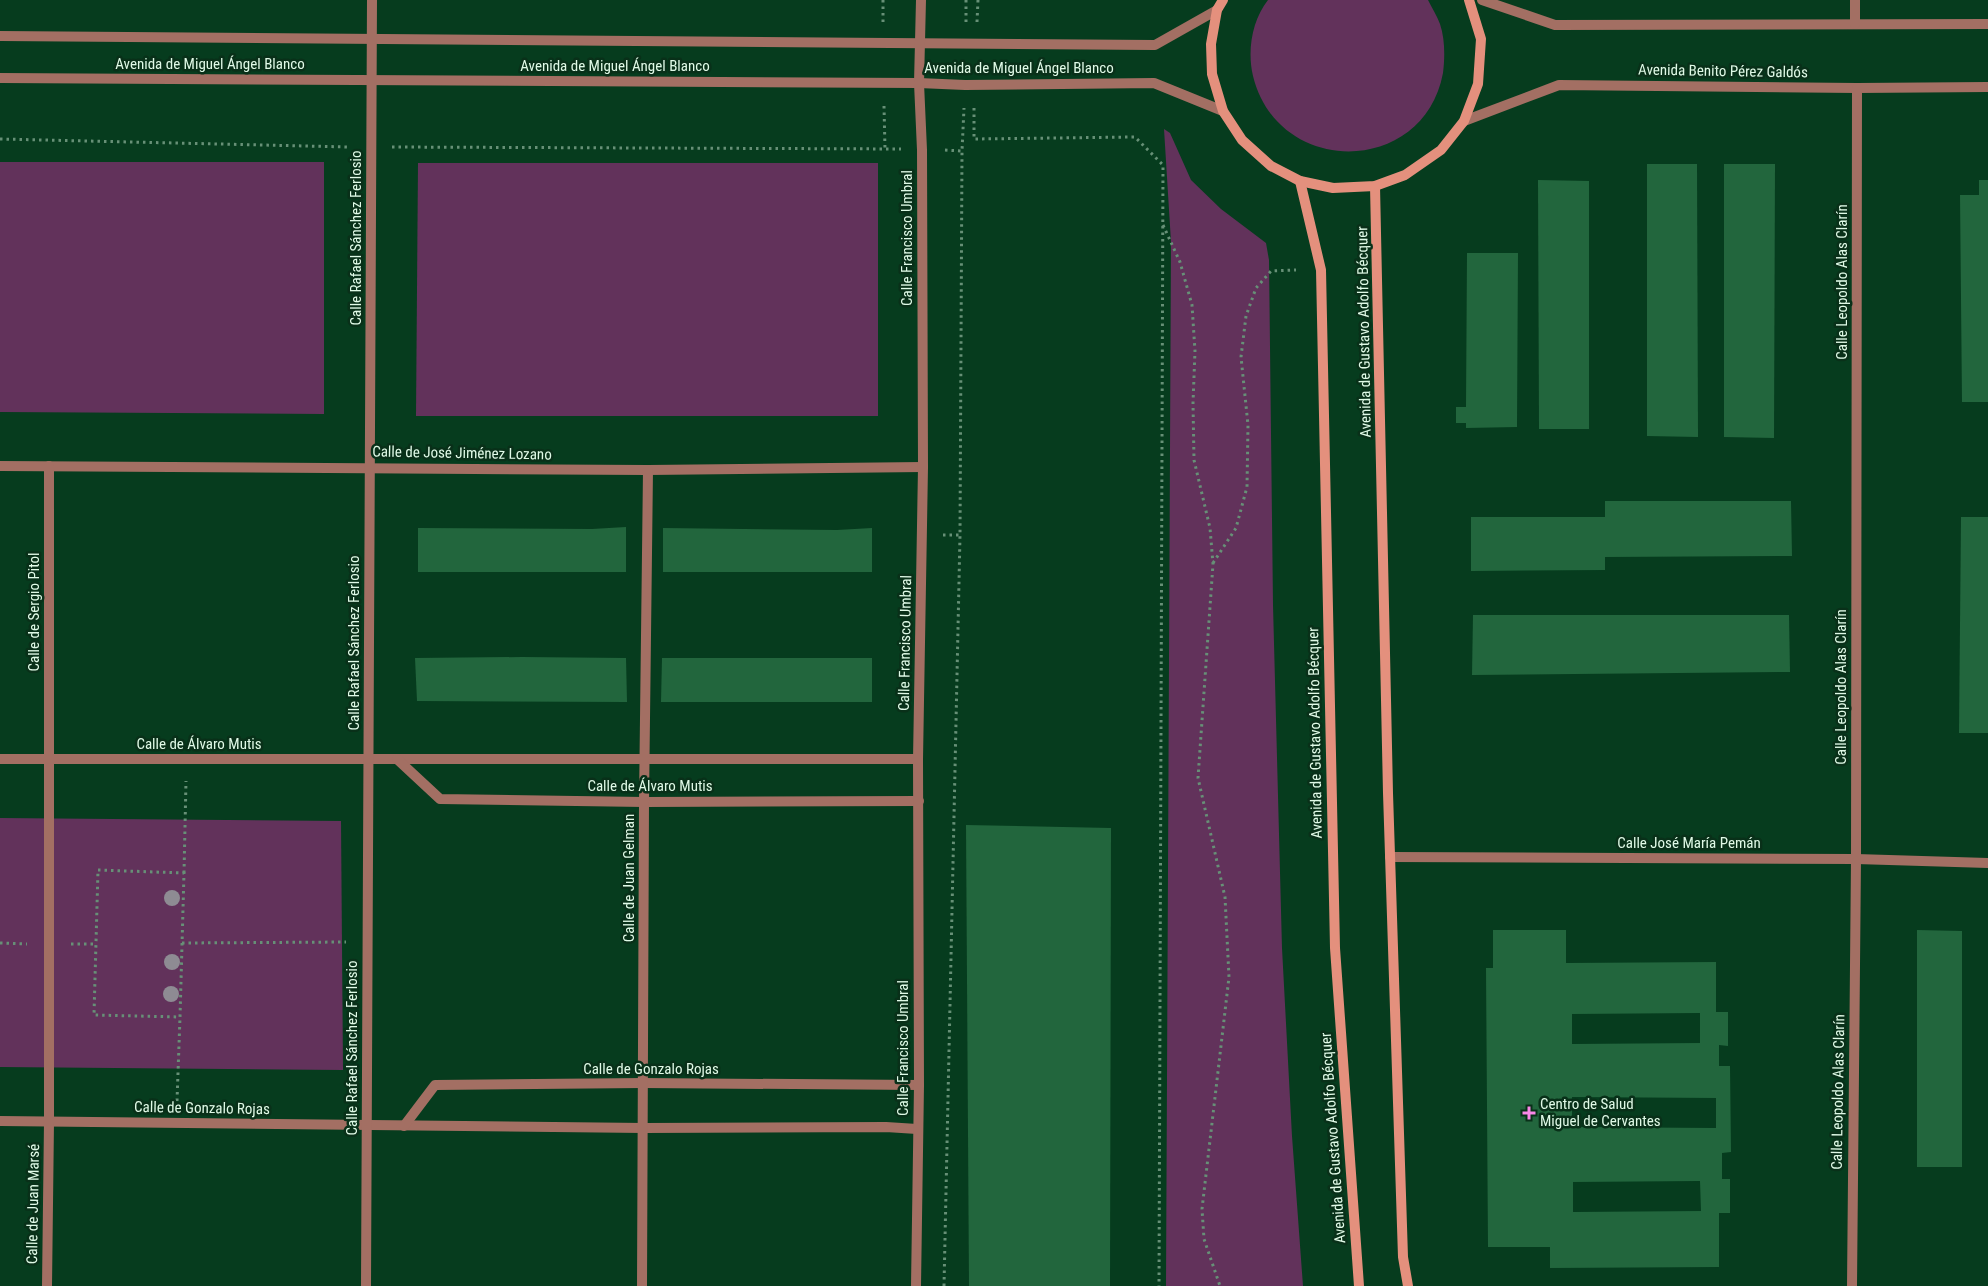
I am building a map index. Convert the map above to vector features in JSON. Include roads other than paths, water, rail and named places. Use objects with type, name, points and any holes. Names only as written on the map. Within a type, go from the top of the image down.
[{"type":"street","name":"Calle Rafael Sánchez Ferlosio","points":[[366,1286],[372,0]]},
{"type":"street","name":"Calle Francisco Umbral","points":[[916,1286],[919,1085],[918,758],[923,467],[922,150],[919,83],[921,0]]},
{"type":"street","points":[[1222,0],[1211,44],[1212,74],[1223,111],[1242,140],[1271,166],[1300,181],[1333,188],[1375,186],[1405,176],[1441,150],[1464,121],[1478,84],[1481,39],[1469,0]]},
{"type":"street","points":[[1482,0],[1555,25],[1988,24]]},
{"type":"street","points":[[1855,0],[1855,24]]},
{"type":"street","name":"Avenida de Miguel Ángel Blanco","points":[[0,36],[970,42],[1155,45],[1218,10]]},
{"type":"street","name":"Avenida de Miguel Ángel Blanco","points":[[0,78],[970,84],[1154,83],[1223,111]]},
{"type":"street","name":"Avenida Benito Pérez Galdós","points":[[1464,121],[1559,84],[1857,88],[1988,87]]},
{"type":"street","name":"Calle Leopoldo Alas Clarín","points":[[1852,1286],[1856,859],[1857,88]]},
{"type":"street","name":"Avenida de Gustavo Adolfo Bécquer","points":[[1300,181],[1321,270],[1335,948],[1359,1286]]},
{"type":"street","name":"Avenida de Gustavo Adolfo Bécquer","points":[[1375,186],[1390,857],[1403,1258],[1408,1286]]},
{"type":"street","name":"Calle de José Jiménez Lozano","points":[[0,466],[648,470],[923,467]]},
{"type":"street","name":"Calle de Sergio Pitol","points":[[49,1122],[48,759],[50,466]]},
{"type":"street","name":"Calle de Juan Gelman","points":[[642,1286],[644,802],[648,470]]},
{"type":"street","name":"Calle de Álvaro Mutis","points":[[0,759],[918,758]]},
{"type":"street","name":"Calle de Álvaro Mutis","points":[[397,759],[440,799],[644,802],[919,801]]},
{"type":"street","name":"Calle José María Pemán","points":[[1390,857],[1856,859],[1988,863]]},
{"type":"street","name":"Calle de Gonzalo Rojas","points":[[404,1126],[435,1085],[644,1083],[919,1085]]},
{"type":"street","name":"Calle de Gonzalo Rojas","points":[[0,1121],[644,1128],[886,1127],[917,1129]]},
{"type":"street","name":"Calle de Juan Marsé","points":[[47,1286],[49,1122]]},
{"type":"place","name":"Centro de Salud Miguel de Cervantes","points":[[1529,1113]]}]
